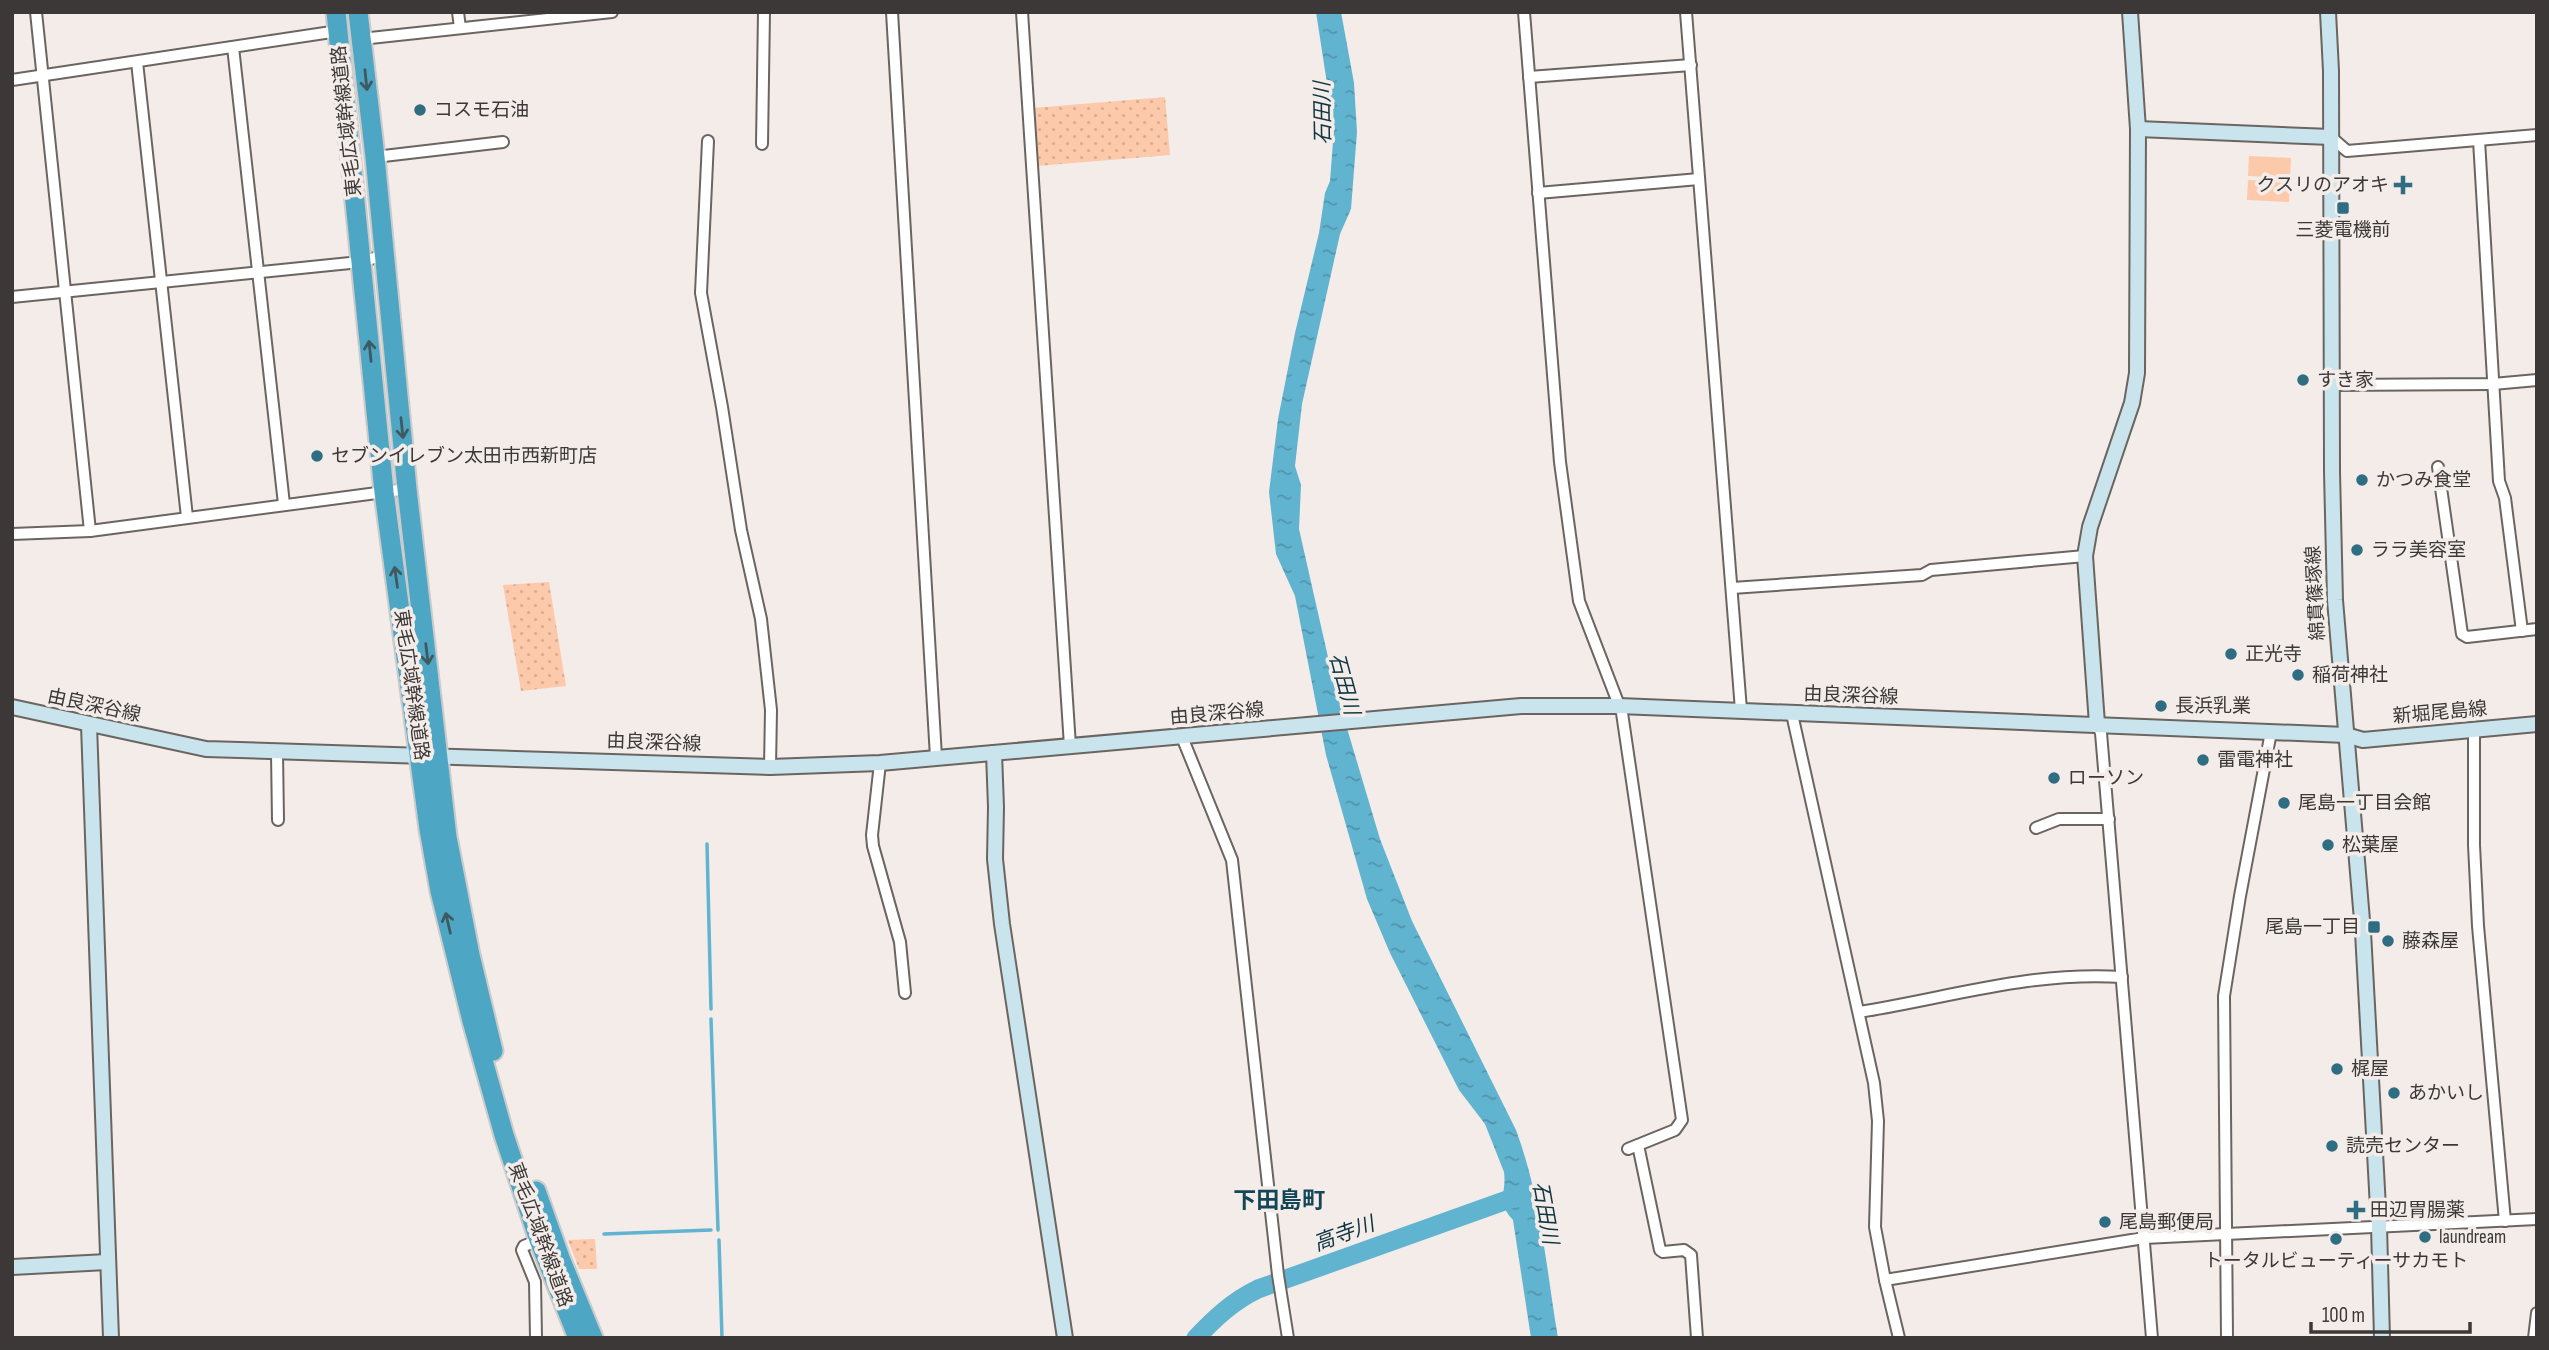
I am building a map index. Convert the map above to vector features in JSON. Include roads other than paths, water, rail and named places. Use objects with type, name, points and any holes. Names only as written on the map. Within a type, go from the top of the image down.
[{"type":"highway","name":"東毛広域幹線道路","points":[[358,12],[407,489],[440,891],[488,1080],[538,1240],[578,1338]]},
{"type":"highway","name":"東毛広域幹線道路","points":[[337,22],[384,492],[456,889],[500,1078],[547,1222],[593,1338]]},
{"type":"main road","points":[[2097,724],[2085,556],[2090,527],[2132,404],[2137,373],[2138,129],[2130,12]]},
{"type":"main road","name":"綿貫篠塚線","points":[[2328,12],[2335,600],[2364,945],[2379,1226],[2382,1338]]},
{"type":"main road","points":[[2138,129],[2331,137]]},
{"type":"main road","name":"由良深谷線","points":[[12,707],[206,749],[770,767],[880,763],[1521,706],[1741,710],[2347,735]]},
{"type":"main road","name":"新堀尾島線","points":[[2347,735],[2363,740],[2537,724]]},
{"type":"main road","points":[[89,725],[111,1338]]},
{"type":"main road","points":[[993,752],[995,859],[1002,924],[1065,1338]]},
{"type":"main road","points":[[12,1267],[107,1262]]},
{"type":"street","points":[[36,12],[90,531]]},
{"type":"street","points":[[458,12],[460,28]]},
{"type":"street","points":[[361,38],[543,16],[612,12]]},
{"type":"street","points":[[762,144],[765,12]]},
{"type":"street","points":[[892,12],[936,757]]},
{"type":"street","points":[[1023,12],[1070,746]]},
{"type":"street","points":[[1524,12],[1560,463],[1579,601],[1619,706],[1682,1120],[1675,1130],[1633,1147],[1660,1250],[1684,1250],[1690,1255],[1697,1338]]},
{"type":"street","points":[[1686,12],[1741,710]]},
{"type":"street","points":[[12,80],[233,47],[337,22]]},
{"type":"street","points":[[233,47],[284,504]]},
{"type":"street","points":[[137,62],[187,517]]},
{"type":"street","points":[[1529,77],[1691,65]]},
{"type":"street","points":[[2331,137],[2347,151],[2537,135]]},
{"type":"street","points":[[2479,140],[2499,481],[2505,498],[2522,631]]},
{"type":"street","points":[[708,141],[701,293],[723,407],[741,530],[761,619],[771,710],[770,767]]},
{"type":"street","points":[[375,157],[503,142]]},
{"type":"street","points":[[1538,193],[1699,179]]},
{"type":"street","points":[[12,297],[360,262],[385,255]]},
{"type":"street","points":[[2331,385],[2493,384],[2537,380]]},
{"type":"street","points":[[2438,467],[2462,634],[2467,637],[2537,629]]},
{"type":"street","points":[[12,534],[90,531],[407,489]]},
{"type":"street","points":[[1732,588],[1922,575],[1931,570],[2085,556]]},
{"type":"street","points":[[1792,714],[1877,1104],[1875,1227],[1899,1338]]},
{"type":"street","points":[[2097,724],[2101,733],[2109,818],[2152,1338]]},
{"type":"street","points":[[2474,729],[2474,845],[2478,926],[2505,1221]]},
{"type":"street","points":[[2227,1338],[2224,996],[2239,896],[2271,732]]},
{"type":"street","points":[[1182,737],[1232,860],[1279,1280],[1288,1338]]},
{"type":"street","points":[[278,753],[278,820]]},
{"type":"street","points":[[880,763],[872,835],[900,942],[905,993]]},
{"type":"street","points":[[2036,828],[2059,819],[2109,818]]},
{"type":"street","points":[[1859,1012],[2025,980],[2083,975],[2122,977]]},
{"type":"street","points":[[1885,1280],[2144,1238],[2537,1219]]},
{"type":"street","points":[[536,1338],[534,1282],[522,1250],[524,1246],[538,1240]]},
{"type":"street","points":[[2534,1338],[2537,1313]]},
{"type":"water","points":[[1316,12],[1341,12],[1354,83],[1357,132],[1351,209],[1340,234],[1302,404],[1295,466],[1301,485],[1299,529],[1335,688],[1380,839],[1412,921],[1516,1130],[1542,1232],[1558,1338],[1531,1338],[1513,1220],[1503,1202],[1504,1172],[1485,1124],[1459,1090],[1390,953],[1367,899],[1326,755],[1295,596],[1276,554],[1269,492],[1278,419],[1319,233],[1325,193],[1330,181],[1334,129]]},
{"type":"waterway","points":[[707,844],[711,1009]]},
{"type":"waterway","points":[[711,1019],[718,1230]]},
{"type":"waterway","name":"高寺川","points":[[1196,1338],[1225,1310],[1258,1289],[1521,1195]]},
{"type":"waterway","points":[[604,1234],[711,1230]]},
{"type":"waterway","points":[[719,1240],[722,1338]]},
{"type":"place","name":"コスモ石油","points":[[420,110]]},
{"type":"place","name":"クスリのアオキ","points":[[2403,185]]},
{"type":"place","name":"三菱電機前","points":[[2343,208]]},
{"type":"place","name":"すき家","points":[[2303,380]]},
{"type":"place","name":"セブンイレブン太田市西新町店","points":[[317,456]]},
{"type":"place","name":"かつみ食堂","points":[[2362,480]]},
{"type":"place","name":"ララ美容室","points":[[2357,550]]},
{"type":"place","name":"正光寺","points":[[2231,654]]},
{"type":"place","name":"稲荷神社","points":[[2298,675]]},
{"type":"place","name":"長浜乳業","points":[[2161,706]]},
{"type":"place","name":"雷電神社","points":[[2203,760]]},
{"type":"place","name":"ローソン","points":[[2054,778]]},
{"type":"place","name":"尾島一丁目会館","points":[[2284,803]]},
{"type":"place","name":"松葉屋","points":[[2328,845]]},
{"type":"place","name":"尾島一丁目","points":[[2374,927]]},
{"type":"place","name":"藤森屋","points":[[2388,941]]},
{"type":"place","name":"梶屋","points":[[2337,1069]]},
{"type":"place","name":"あかいし","points":[[2394,1093]]},
{"type":"place","name":"読売センター","points":[[2332,1146]]},
{"type":"place","name":"田辺胃腸薬","points":[[2356,1210]]},
{"type":"place","name":"尾島郵便局","points":[[2105,1222]]},
{"type":"place","name":"laundream","points":[[2425,1237]]},
{"type":"place","name":"トータルビューティーサカモト","points":[[2336,1239]]},
{"type":"district","name":"下田島町","points":[[1279,1201]]},
{"type":"water label","name":"石田川","points":[[1323,113]]},
{"type":"water label","name":"石田川","points":[[1344,684]]},
{"type":"water label","name":"石田川","points":[[1545,1213]]}]
